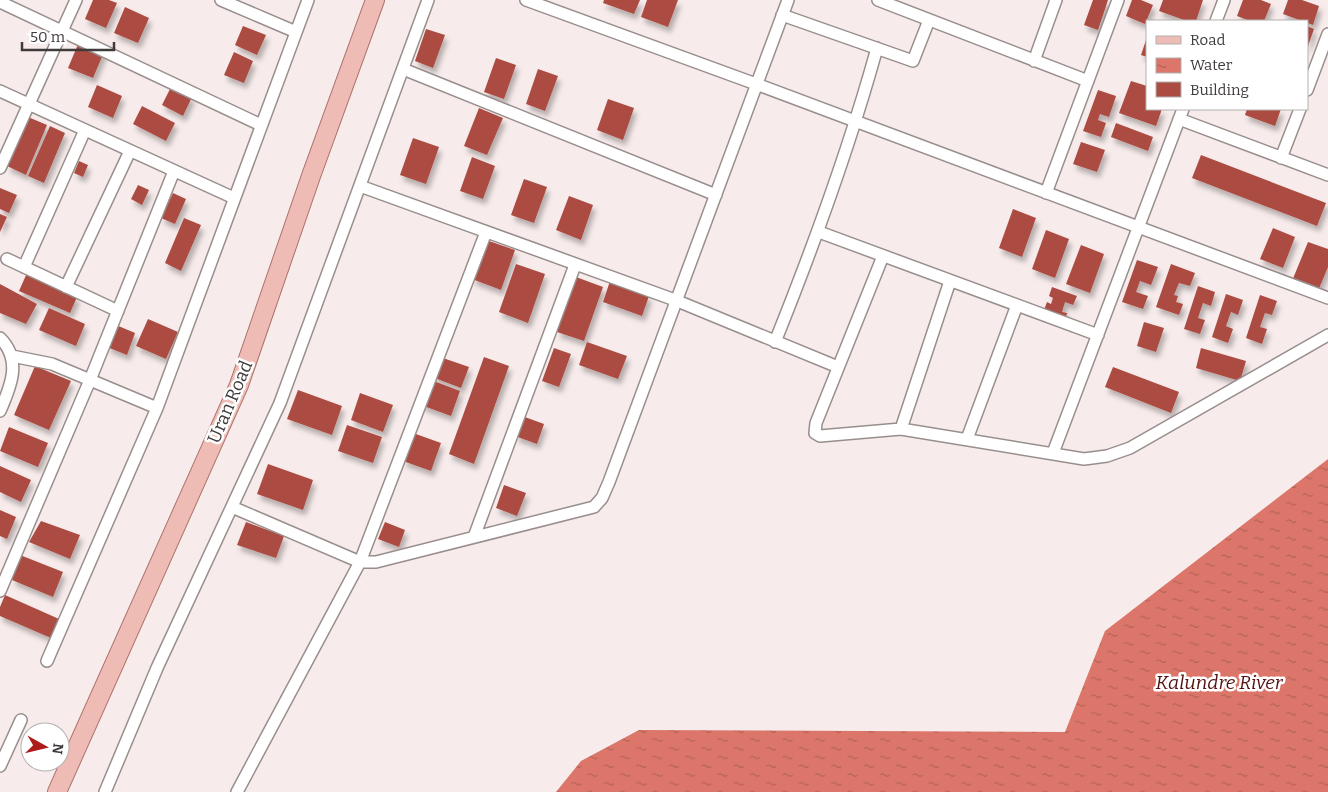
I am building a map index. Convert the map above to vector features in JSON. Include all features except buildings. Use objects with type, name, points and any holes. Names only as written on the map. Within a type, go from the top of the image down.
[{"type":"main road","name":"Uran Road","points":[[57,792],[112,665],[239,386],[310,176],[375,0]]},
{"type":"street","points":[[0,168],[76,0]]},
{"type":"street","points":[[221,0],[296,32]]},
{"type":"street","points":[[47,661],[157,408],[308,0]]},
{"type":"street","points":[[105,792],[157,668],[280,402],[428,0]]},
{"type":"street","points":[[526,0],[1328,298]]},
{"type":"street","points":[[232,507],[360,562],[376,562],[581,512],[594,507],[609,482],[788,0]]},
{"type":"street","points":[[878,0],[906,5],[929,20],[1088,81]]},
{"type":"street","points":[[1034,61],[1056,0]]},
{"type":"street","points":[[1046,193],[1118,0]]},
{"type":"street","points":[[1216,20],[1224,0]]},
{"type":"street","points":[[0,2],[63,30],[261,125]]},
{"type":"street","points":[[782,15],[913,61],[929,20]]},
{"type":"street","points":[[1308,87],[1328,34]]},
{"type":"street","points":[[775,342],[819,232],[857,122],[877,48]]},
{"type":"street","points":[[403,69],[716,195]]},
{"type":"street","points":[[0,90],[234,198]]},
{"type":"street","points":[[1281,158],[1300,110]]},
{"type":"street","points":[[1053,453],[1181,114],[1281,158],[1328,175]]},
{"type":"street","points":[[24,267],[85,130]]},
{"type":"street","points":[[66,287],[130,150]]},
{"type":"street","points":[[0,591],[90,380],[174,171]]},
{"type":"street","points":[[360,186],[675,300],[838,367]]},
{"type":"street","points":[[237,792],[360,562],[486,232]]},
{"type":"street","points":[[819,232],[1098,335]]},
{"type":"street","points":[[883,256],[814,428],[817,435],[827,437],[889,428],[1084,459],[1107,456],[1130,448],[1328,335]]},
{"type":"street","points":[[7,259],[118,312]]},
{"type":"street","points":[[474,538],[575,265]]},
{"type":"street","points":[[901,429],[950,281]]},
{"type":"street","points":[[967,439],[1017,305]]},
{"type":"street","points":[[0,338],[8,346],[14,370],[11,384],[0,411]]},
{"type":"street","points":[[12,356],[40,360],[157,408]]},
{"type":"street","points":[[0,766],[21,720]]},
{"type":"water","name":"Kalundre River","points":[[1328,459],[1328,792],[556,792],[581,761],[639,730],[1065,732],[1105,631]]}]
